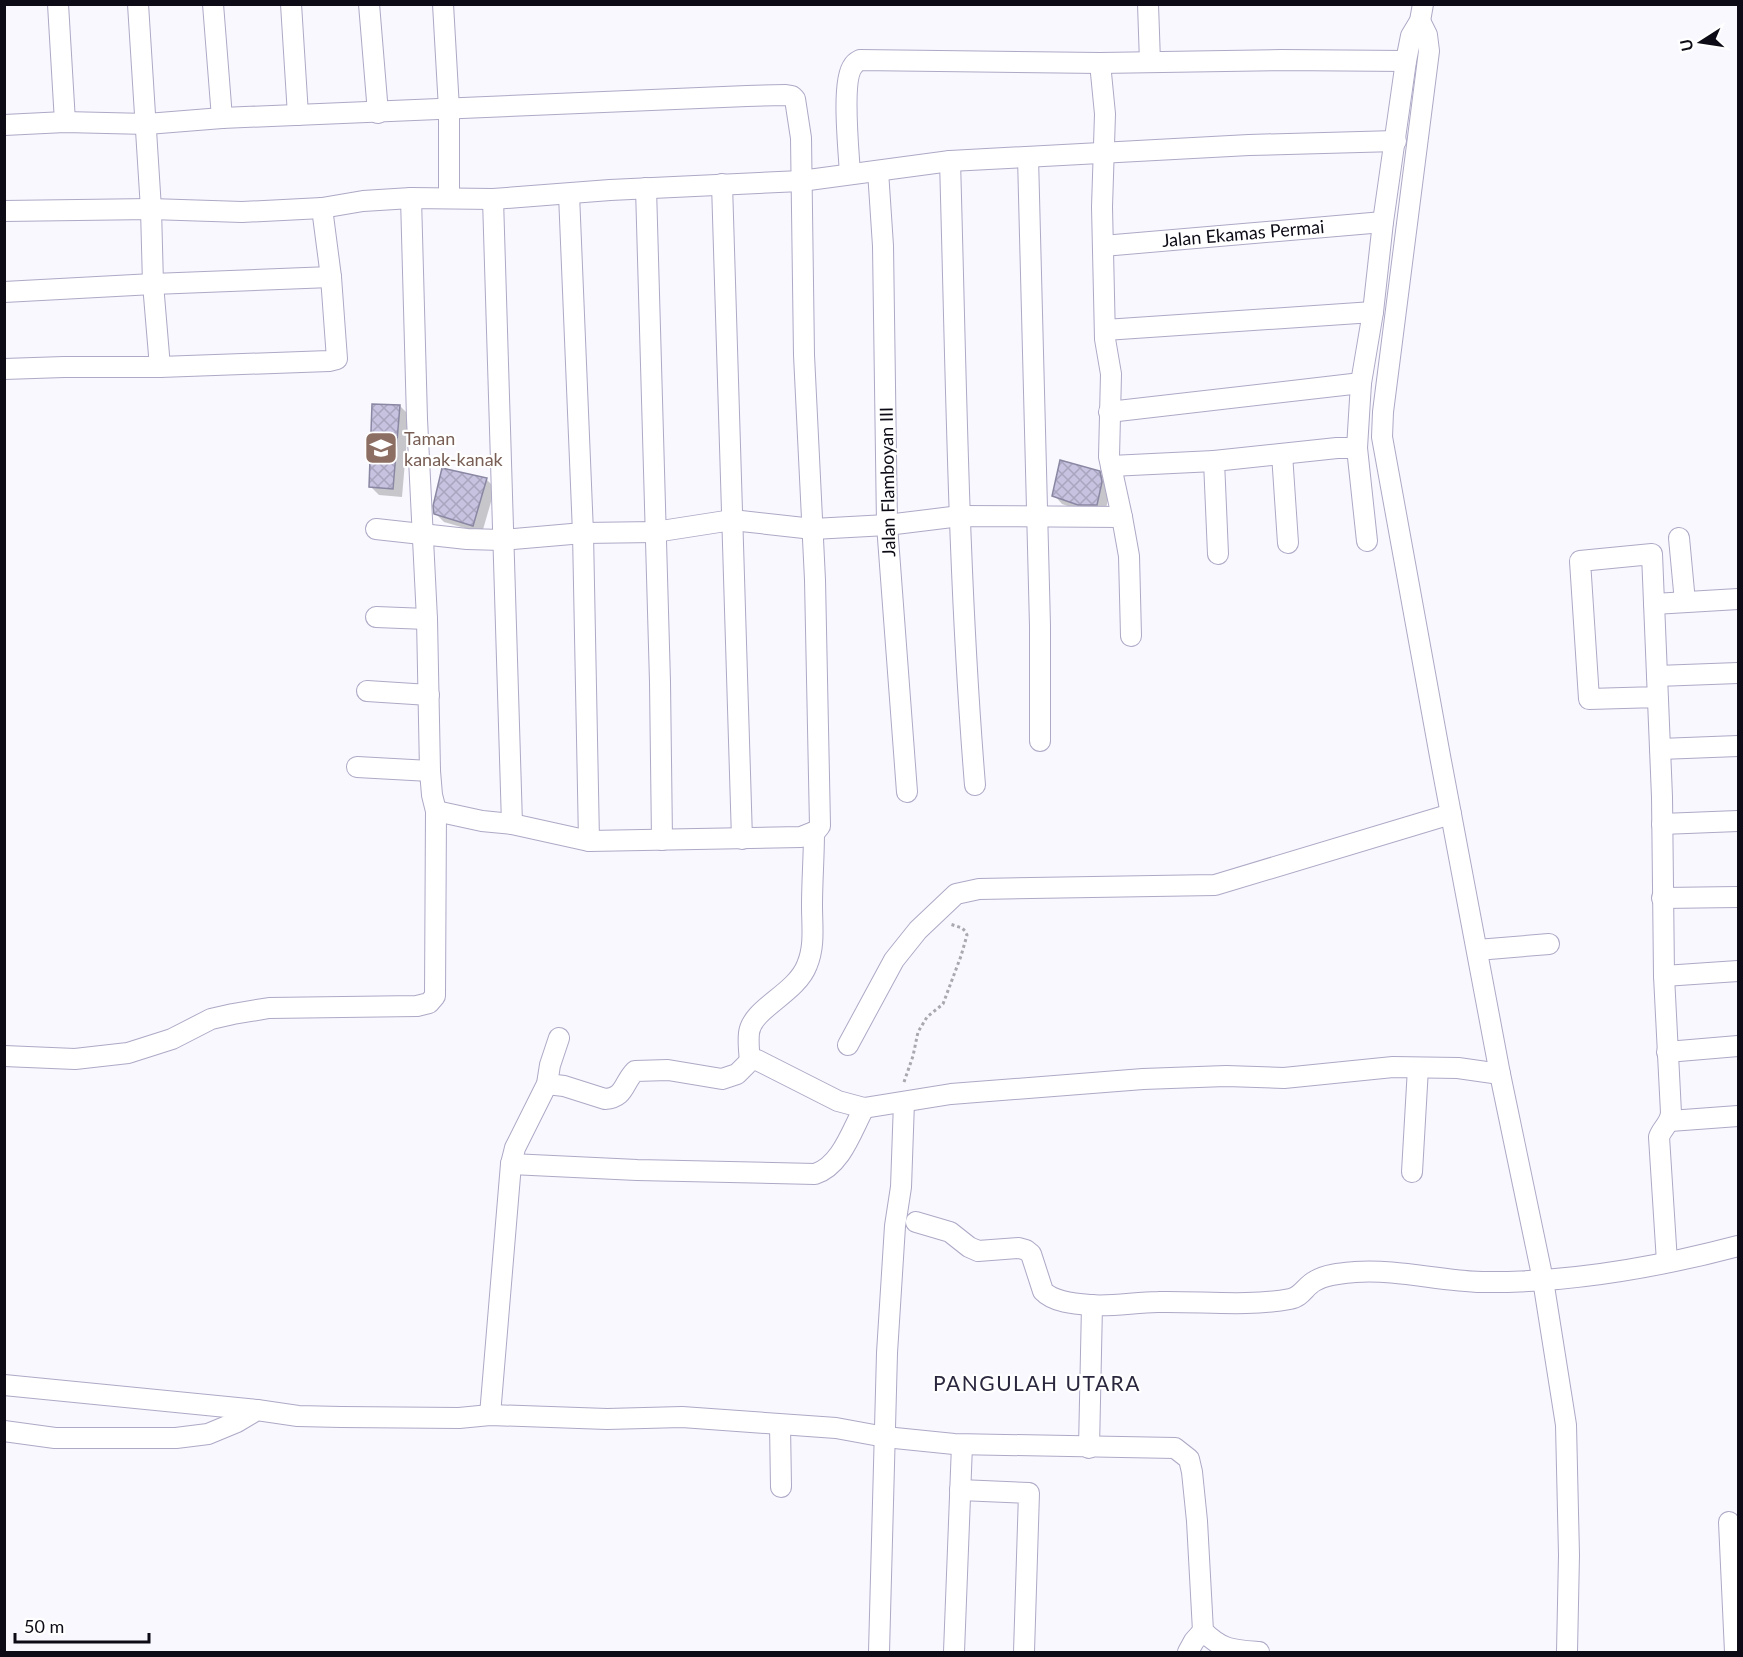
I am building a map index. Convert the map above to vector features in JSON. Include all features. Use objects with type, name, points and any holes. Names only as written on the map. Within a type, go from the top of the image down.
[{"type":"street","points":[[58,4],[65,122]]},
{"type":"street","points":[[138,4],[147,124],[153,284],[160,367]]},
{"type":"street","points":[[213,4],[222,118]]},
{"type":"street","points":[[291,4],[298,116]]},
{"type":"street","points":[[369,4],[378,113]]},
{"type":"street","points":[[443,4],[449,109],[449,198]]},
{"type":"street","points":[[1148,4],[1150,62]]},
{"type":"street","points":[[1367,541],[1368,438],[1361,383],[1373,312],[1383,222],[1406,61],[1411,36],[1421,13]]},
{"type":"street","points":[[1421,13],[1429,51],[1383,412],[1368,438],[1410,590],[1500,1074],[1543,1280],[1566,1425],[1569,1555],[1567,1653]]},
{"type":"street","points":[[850,174],[846,104],[849,73],[853,65],[860,60],[1100,63],[1406,61]]},
{"type":"street","points":[[1100,63],[1105,114],[1103,246],[1105,330],[1111,374],[1108,451],[1129,556],[1131,636]]},
{"type":"street","points":[[4,125],[65,122],[147,124],[222,118],[792,96],[797,104],[801,138],[804,355],[813,529],[820,826],[814,832],[801,837],[589,841],[512,824],[482,821],[436,811]]},
{"type":"street","points":[[4,211],[242,212],[322,208],[363,201],[411,198],[493,199],[646,188],[801,181],[950,161],[1249,145],[1396,141]]},
{"type":"street","points":[[1028,158],[1040,626],[1040,741]]},
{"type":"street","points":[[950,161],[960,516],[966,660],[975,785]]},
{"type":"street","name":"Jalan Flamboyan III","points":[[878,171],[883,258],[887,525],[908,792]]},
{"type":"street","points":[[722,184],[742,839]]},
{"type":"street","points":[[646,188],[662,840]]},
{"type":"street","points":[[568,194],[583,533],[589,841]]},
{"type":"street","points":[[4,1056],[75,1059],[128,1053],[172,1039],[211,1019],[232,1014],[269,1008],[417,1006],[429,1003],[435,996],[436,811],[430,771],[428,620],[417,419],[411,198]]},
{"type":"street","points":[[493,199],[512,824]]},
{"type":"street","points":[[4,369],[160,367],[329,361],[337,358],[331,277],[322,208]]},
{"type":"street","name":"Jalan Ekamas Permai","points":[[1103,246],[1383,222]]},
{"type":"street","points":[[4,292],[331,277]]},
{"type":"street","points":[[1105,330],[1373,312]]},
{"type":"street","points":[[1109,412],[1361,383]]},
{"type":"street","points":[[1111,466],[1214,461],[1282,454],[1368,438]]},
{"type":"street","points":[[1282,454],[1288,543]]},
{"type":"street","points":[[1214,461],[1218,554]]},
{"type":"street","points":[[376,529],[502,540],[583,533],[655,532],[732,520],[813,529],[887,525],[960,516],[1122,517]]},
{"type":"street","points":[[1679,538],[1684,602]]},
{"type":"street","points":[[1658,697],[1589,699],[1580,561],[1652,554],[1658,697],[1660,749],[1664,976],[1670,1121]]},
{"type":"street","points":[[1654,604],[1738,599]]},
{"type":"street","points":[[376,617],[428,620]]},
{"type":"street","points":[[1657,676],[1738,673]]},
{"type":"street","points":[[367,691],[429,695]]},
{"type":"street","points":[[1660,749],[1738,746]]},
{"type":"street","points":[[357,767],[430,771]]},
{"type":"street","points":[[848,1045],[894,960],[928,920],[956,894],[979,889],[1215,885],[1452,814]]},
{"type":"street","points":[[1662,824],[1738,821]]},
{"type":"street","points":[[750,1061],[748,1040],[751,1025],[763,1011],[788,991],[807,967],[812,948],[814,832]]},
{"type":"street","points":[[1662,898],[1738,897]]},
{"type":"street","points":[[1477,950],[1549,944]]},
{"type":"street","points":[[1664,976],[1738,971]]},
{"type":"street","points":[[490,1415],[510,1164],[515,1148],[547,1084],[550,1065],[559,1038]]},
{"type":"street","points":[[1668,1052],[1738,1046]]},
{"type":"street","points":[[547,1084],[564,1086],[605,1099],[623,1093],[635,1071],[668,1070],[722,1079],[737,1074],[750,1061],[761,1061],[838,1101],[864,1108],[951,1094],[1130,1080],[1226,1076],[1284,1078],[1393,1067],[1458,1068],[1500,1074]]},
{"type":"street","points":[[1412,1172],[1418,1068]]},
{"type":"street","points":[[879,1653],[887,1353],[895,1226],[901,1187],[904,1102]]},
{"type":"street","points":[[510,1164],[637,1170],[815,1174],[824,1172],[835,1161],[864,1108]]},
{"type":"street","points":[[1667,1262],[1660,1132],[1670,1121],[1738,1116]]},
{"type":"street","points":[[916,1222],[950,1232],[978,1251],[1019,1248],[1026,1250],[1031,1254],[1043,1291],[1047,1296],[1092,1305],[1292,1299],[1304,1292],[1315,1280],[1335,1274],[1356,1272],[1390,1273],[1464,1281],[1543,1280],[1620,1271],[1738,1246]]},
{"type":"street","points":[[1089,1448],[1092,1305]]},
{"type":"street","points":[[4,1385],[298,1416],[459,1418],[490,1415],[607,1419],[682,1418],[836,1428],[885,1437],[962,1445],[1175,1448],[1189,1459],[1197,1521],[1203,1631],[1219,1646],[1235,1651],[1258,1653]]},
{"type":"street","points":[[4,1431],[55,1438],[176,1438],[208,1434],[237,1422],[257,1410]]},
{"type":"street","points":[[780,1425],[781,1487]]},
{"type":"street","points":[[954,1653],[962,1445]]},
{"type":"street","points":[[960,1491],[1029,1493],[1024,1653]]},
{"type":"street","points":[[1729,1522],[1735,1653]]},
{"type":"street","points":[[1188,1653],[1194,1641],[1203,1631]]},
{"type":"path","points":[[904,1102],[905,1078],[918,1032],[927,1017],[943,1004],[957,970],[966,934],[962,928],[942,921],[928,920]]},
{"type":"building","points":[[372,404],[400,405],[393,489],[369,487]]},
{"type":"building","points":[[1060,460],[1100,471],[1102,482],[1097,505],[1078,505],[1052,496]]},
{"type":"building","points":[[442,468],[487,478],[473,526],[434,514],[433,506]]},
{"type":"place","name":"Taman kanak-kanak","points":[[381,448]]},
{"type":"district","name":"PANGULAH UTARA","points":[[1037,1382]]}]
